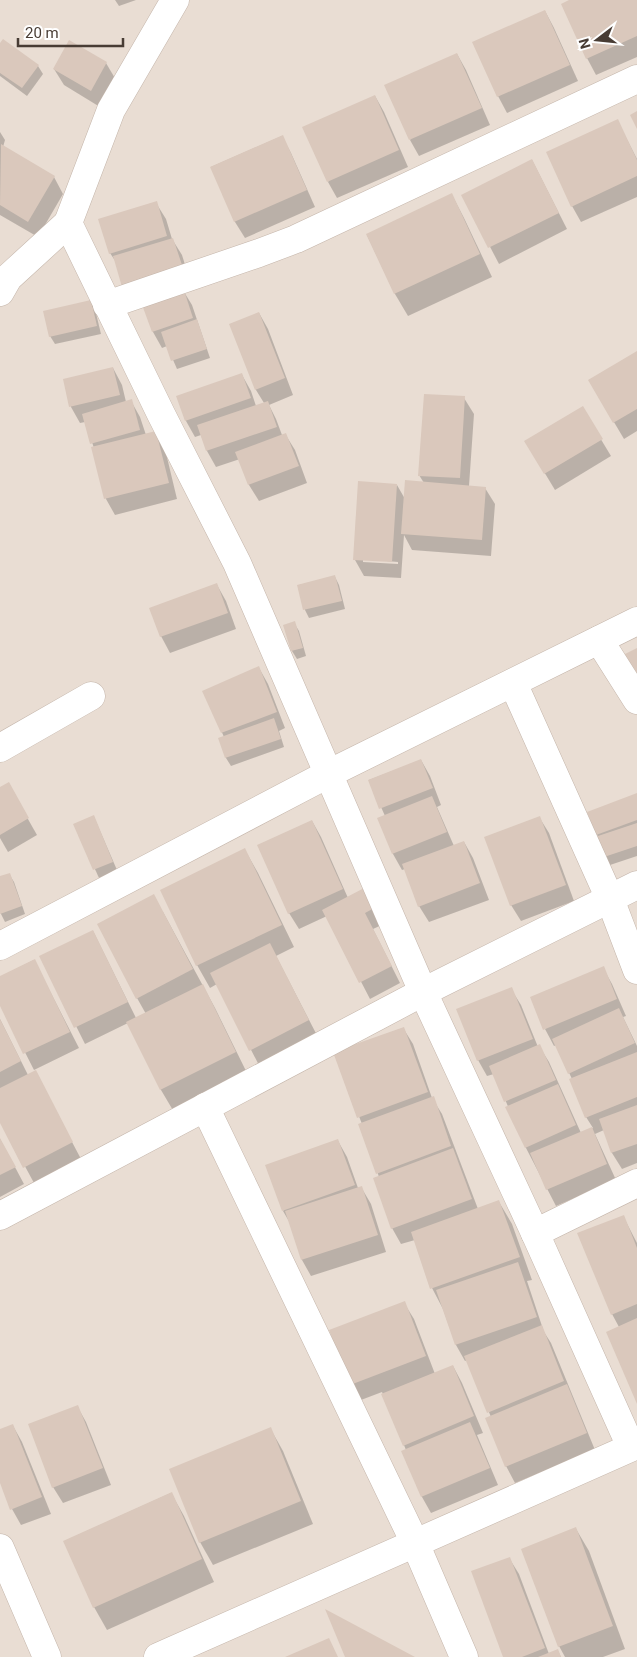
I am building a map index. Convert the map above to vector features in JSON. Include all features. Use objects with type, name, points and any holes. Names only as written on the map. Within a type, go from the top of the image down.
[{"type":"street","points":[[0,292],[8,278],[68,223],[111,110],[175,0]]},
{"type":"street","points":[[107,305],[296,239],[637,79]]},
{"type":"street","points":[[68,223],[107,305],[237,563],[423,992],[634,1446],[158,1657]]},
{"type":"street","points":[[0,946],[328,774],[637,621]]},
{"type":"street","points":[[599,640],[637,700]]},
{"type":"street","points":[[513,683],[610,900],[637,970]]},
{"type":"street","points":[[0,748],[91,696]]},
{"type":"street","points":[[0,1216],[423,992],[637,885]]},
{"type":"street","points":[[205,1107],[415,1543],[464,1657]]},
{"type":"street","points":[[535,1234],[637,1184]]},
{"type":"street","points":[[0,1548],[47,1657]]},
{"type":"shaded area","points":[[0,0],[637,0],[637,1657],[0,1657]]},
{"type":"building","points":[[569,0],[637,0],[637,36],[586,59],[561,4]]},
{"type":"building","points":[[545,10],[570,65],[497,97],[472,42]]},
{"type":"building","points":[[3,39],[39,65],[22,88],[0,73],[0,43]]},
{"type":"building","points":[[69,40],[107,62],[91,91],[53,69]]},
{"type":"building","points":[[457,53],[482,108],[409,140],[384,85]]},
{"type":"building","points":[[375,95],[399,150],[327,182],[302,127]]},
{"type":"building","points":[[637,111],[637,129],[630,115]]},
{"type":"building","points":[[618,119],[637,160],[637,176],[571,207],[546,152]]},
{"type":"building","points":[[283,135],[307,190],[234,222],[210,167]]},
{"type":"building","points":[[1,144],[55,176],[28,222],[0,205]]},
{"type":"building","points":[[532,159],[559,213],[488,248],[461,195]]},
{"type":"building","points":[[452,193],[480,254],[394,294],[366,234]]},
{"type":"building","points":[[157,201],[167,236],[109,254],[98,219]]},
{"type":"building","points":[[173,238],[183,268],[122,287],[113,256]]},
{"type":"building","points":[[183,287],[193,318],[152,332],[141,302]]},
{"type":"building","points":[[91,300],[97,326],[49,337],[43,311]]},
{"type":"building","points":[[259,312],[285,378],[255,390],[229,324]]},
{"type":"building","points":[[197,319],[207,349],[171,361],[161,332]]},
{"type":"building","points":[[637,351],[637,409],[613,423],[588,380]]},
{"type":"building","points":[[113,367],[120,395],[69,407],[63,379]]},
{"type":"building","points":[[242,373],[251,398],[185,421],[176,396]]},
{"type":"building","points":[[424,394],[465,396],[460,478],[418,476]]},
{"type":"building","points":[[132,399],[140,430],[90,444],[82,414]]},
{"type":"building","points":[[268,401],[277,427],[206,451],[197,425]]},
{"type":"building","points":[[583,406],[603,439],[544,474],[524,441]]},
{"type":"building","points":[[156,431],[169,483],[104,499],[91,447]]},
{"type":"building","points":[[286,433],[299,466],[248,485],[235,452]]},
{"type":"building","points":[[405,480],[486,487],[482,540],[401,534]]},
{"type":"building","points":[[358,481],[397,484],[392,562],[353,560]]},
{"type":"building","points":[[335,575],[342,601],[303,610],[297,585]]},
{"type":"building","points":[[217,583],[228,613],[160,637],[149,608]]},
{"type":"building","points":[[295,621],[303,648],[291,651],[283,625]]},
{"type":"building","points":[[637,648],[637,695],[617,658]]},
{"type":"building","points":[[259,666],[277,712],[221,733],[202,691]]},
{"type":"building","points":[[274,718],[281,739],[225,758],[218,738]]},
{"type":"building","points":[[421,759],[433,788],[379,809],[368,780]]},
{"type":"building","points":[[9,782],[29,818],[0,835],[0,787]]},
{"type":"building","points":[[637,793],[637,820],[596,835],[587,812]]},
{"type":"building","points":[[432,796],[447,832],[392,854],[377,818]]},
{"type":"building","points":[[94,815],[113,862],[93,870],[73,824]]},
{"type":"building","points":[[540,816],[566,885],[510,906],[484,837]]},
{"type":"building","points":[[312,820],[343,889],[288,914],[257,845]]},
{"type":"building","points":[[637,823],[637,846],[601,858],[595,837]]},
{"type":"building","points":[[464,841],[480,883],[418,907],[402,864]]},
{"type":"building","points":[[245,848],[282,925],[196,966],[160,890]]},
{"type":"building","points":[[10,873],[22,906],[0,914],[0,876]]},
{"type":"building","points":[[368,886],[378,906],[365,913],[392,966],[359,983],[322,910]]},
{"type":"building","points":[[154,894],[193,969],[136,999],[97,924]]},
{"type":"building","points":[[93,930],[128,1002],[74,1028],[39,956]]},
{"type":"building","points":[[270,943],[309,1020],[249,1051],[210,973]]},
{"type":"building","points":[[35,959],[70,1032],[23,1054],[0,1006],[0,976]]},
{"type":"building","points":[[604,966],[617,999],[543,1030],[530,997]]},
{"type":"building","points":[[203,984],[236,1052],[160,1090],[126,1022]]},
{"type":"building","points":[[512,987],[533,1039],[477,1061],[456,1009]]},
{"type":"building","points":[[619,1008],[635,1043],[568,1074],[552,1039]]},
{"type":"building","points":[[0,1019],[21,1061],[0,1072]]},
{"type":"building","points":[[404,1027],[428,1092],[357,1118],[333,1052]]},
{"type":"building","points":[[540,1044],[556,1080],[504,1102],[489,1066]]},
{"type":"building","points":[[637,1052],[637,1097],[585,1118],[569,1079]]},
{"type":"building","points":[[36,1070],[73,1142],[23,1168],[0,1123],[0,1088]]},
{"type":"building","points":[[558,1084],[576,1125],[525,1148],[505,1107]]},
{"type":"building","points":[[434,1096],[451,1146],[376,1174],[358,1124]]},
{"type":"building","points":[[637,1105],[637,1144],[611,1153],[599,1119]]},
{"type":"building","points":[[592,1127],[607,1164],[546,1190],[530,1153]]},
{"type":"building","points":[[0,1138],[16,1167],[0,1175]]},
{"type":"building","points":[[338,1139],[355,1185],[282,1211],[265,1165]]},
{"type":"building","points":[[453,1148],[472,1199],[391,1229],[373,1178]]},
{"type":"building","points":[[362,1186],[378,1235],[301,1260],[285,1211]]},
{"type":"building","points":[[499,1200],[520,1257],[430,1289],[411,1232]]},
{"type":"building","points":[[624,1215],[637,1248],[637,1304],[611,1315],[577,1233]]},
{"type":"building","points":[[518,1262],[537,1317],[455,1345],[436,1290]]},
{"type":"building","points":[[405,1301],[426,1356],[350,1385],[329,1330]]},
{"type":"building","points":[[637,1318],[637,1404],[606,1332]]},
{"type":"building","points":[[542,1325],[564,1381],[487,1413],[464,1356]]},
{"type":"building","points":[[453,1365],[474,1416],[403,1446],[381,1394]]},
{"type":"building","points":[[567,1384],[587,1433],[505,1467],[485,1418]]},
{"type":"building","points":[[78,1405],[103,1468],[52,1488],[28,1424]]},
{"type":"building","points":[[470,1422],[490,1468],[421,1497],[401,1451]]},
{"type":"building","points":[[13,1424],[42,1497],[10,1510],[0,1483],[0,1429]]},
{"type":"building","points":[[271,1427],[301,1501],[199,1543],[169,1469]]},
{"type":"building","points":[[172,1492],[202,1559],[93,1608],[63,1541]]},
{"type":"building","points":[[576,1527],[613,1626],[558,1647],[521,1549]]},
{"type":"building","points":[[510,1557],[545,1648],[522,1657],[503,1657],[471,1571]]},
{"type":"building","points":[[325,1609],[415,1657],[345,1657]]},
{"type":"building","points":[[329,1638],[338,1657],[285,1657]]},
{"type":"building","points":[[558,1649],[561,1657],[538,1657]]}]
